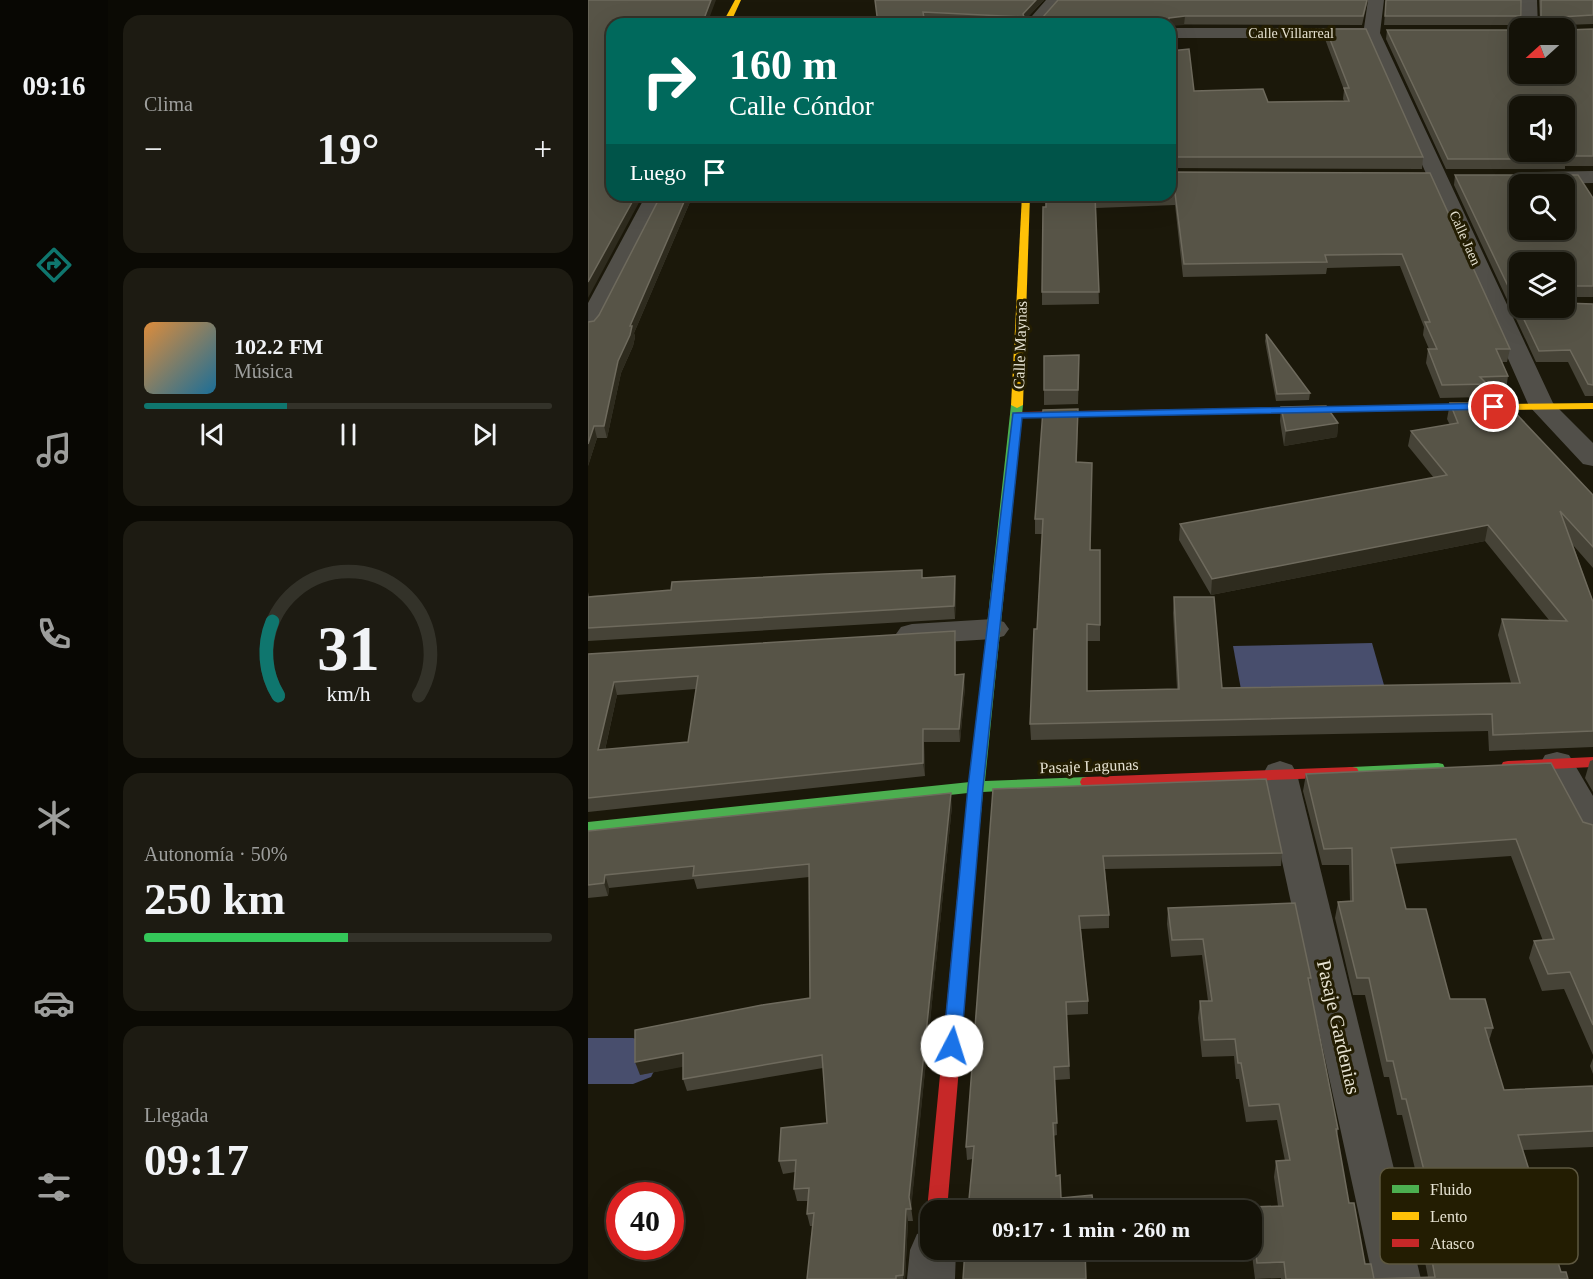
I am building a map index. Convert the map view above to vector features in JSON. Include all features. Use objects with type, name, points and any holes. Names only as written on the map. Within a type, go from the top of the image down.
[{"type":"street","points":[[729,18],[738,0]]},
{"type":"street","points":[[1038,18],[1055,0]]},
{"type":"street","points":[[1372,33],[1376,0]]},
{"type":"street","points":[[1529,0],[1530,18]]},
{"type":"street","name":"Calle Villarreal","points":[[1176,33],[1395,33]]},
{"type":"street","name":"Calle Jaen","points":[[1372,33],[1542,406],[1593,458]]},
{"type":"street","points":[[1575,177],[1593,177]]},
{"type":"street","points":[[1415,178],[1462,178]]},
{"type":"street","points":[[588,325],[653,201]]},
{"type":"street","name":"Calle Maynas","points":[[938,1200],[975,787],[1017,415],[1026,201]]},
{"type":"street","points":[[1496,305],[1509,305]]},
{"type":"street","points":[[1017,415],[1593,406]]},
{"type":"street","points":[[887,636],[993,629]]},
{"type":"street","points":[[1500,766],[1593,762]]},
{"type":"street","points":[[1557,764],[1593,827]]},
{"type":"street","name":"Pasaje Lagunas","points":[[588,828],[975,787],[1453,768]]},
{"type":"street","name":"Pasaje Gardenias","points":[[1280,774],[1380,1206]]},
{"type":"street","points":[[931,1279],[932,1260]]},
{"type":"street","name":"Pasaje Gardenias","points":[[1394,1264],[1397,1279]]},
{"type":"water","points":[[1372,643],[1386,692],[1242,695],[1233,646]]},
{"type":"building","points":[[588,0],[711,0],[704,18],[606,18],[606,201],[633,201],[588,282]]},
{"type":"building","points":[[875,0],[1036,0],[1023,14],[1024,17],[923,12],[924,18],[877,18]]},
{"type":"building","points":[[1058,0],[1367,0],[1363,16],[1042,18]]},
{"type":"building","points":[[1386,0],[1521,0],[1521,16],[1385,16]]},
{"type":"building","points":[[1541,0],[1593,0],[1593,15],[1541,18]]},
{"type":"building","points":[[1326,29],[1366,29],[1423,157],[1176,157],[1176,50],[1189,49],[1194,91],[1263,89],[1268,102],[1349,101],[1344,88],[1349,88]]},
{"type":"building","points":[[1593,29],[1593,156],[1575,156],[1575,96],[1509,96],[1509,159],[1448,159],[1387,30],[1509,30],[1509,84],[1575,84],[1575,30]]},
{"type":"building","points":[[1176,172],[1430,173],[1510,349],[1496,349],[1508,376],[1480,377],[1487,384],[1442,385],[1428,349],[1437,349],[1425,322],[1430,322],[1402,254],[1325,255],[1327,262],[1184,264],[1176,201]]},
{"type":"building","points":[[1455,175],[1509,175],[1509,240],[1575,240],[1575,175],[1578,175],[1593,198],[1593,286],[1575,286],[1575,252],[1509,252],[1509,288]]},
{"type":"building","points":[[658,201],[684,201],[630,326],[632,326],[630,335],[618,361],[604,426],[594,426],[588,444],[588,322],[594,321]]},
{"type":"building","points":[[1046,201],[1095,201],[1099,292],[1042,292],[1043,207],[1046,207]]},
{"type":"building","points":[[1575,303],[1593,304],[1593,385],[1588,384],[1570,350],[1539,351],[1523,318],[1575,318]]},
{"type":"building","points":[[1266,334],[1310,393],[1277,394]]},
{"type":"building","points":[[1079,355],[1078,390],[1044,390],[1044,356]]},
{"type":"building","points":[[1450,403],[1506,403],[1593,495],[1593,547],[1560,511],[1593,602],[1593,731],[1493,735],[1492,714],[1030,724],[1034,629],[1037,629],[1043,519],[1035,519],[1043,410],[1078,409],[1076,462],[1092,463],[1090,550],[1100,550],[1100,625],[1087,624],[1087,691],[1179,689],[1174,597],[1214,597],[1222,688],[1520,683],[1502,619],[1567,621],[1488,525],[1212,579],[1180,524],[1447,475],[1411,431],[1458,423]]},
{"type":"building","points":[[1326,406],[1338,423],[1286,431],[1281,407]]},
{"type":"building","points":[[922,570],[922,578],[955,576],[954,606],[588,628],[588,597],[671,590],[672,582]]},
{"type":"building","points":[[955,631],[955,675],[964,674],[959,729],[923,729],[923,763],[588,798],[588,654]],"holes":[[[698,676],[688,742],[598,750],[614,682]]]},
{"type":"building","points":[[1551,763],[1583,822],[1593,825],[1593,1025],[1570,972],[1548,974],[1534,941],[1554,939],[1516,839],[1391,848],[1406,909],[1426,909],[1450,999],[1485,999],[1493,1028],[1485,1028],[1504,1090],[1593,1086],[1593,1131],[1518,1135],[1528,1168],[1423,1168],[1406,1099],[1402,1099],[1393,1061],[1387,1061],[1369,978],[1357,978],[1338,902],[1353,901],[1352,848],[1324,849],[1306,774]]},
{"type":"building","points":[[1266,779],[1282,853],[1103,856],[1109,915],[1079,916],[1088,1001],[1066,1002],[1069,1066],[1054,1067],[1057,1123],[1053,1123],[1056,1176],[1060,1175],[1061,1198],[1092,1195],[1093,1200],[969,1200],[974,1146],[966,1147],[993,789]]},
{"type":"building","points":[[951,793],[909,1197],[911,1209],[906,1209],[903,1275],[896,1276],[896,1279],[807,1279],[814,1213],[807,1214],[809,1188],[794,1189],[796,1160],[779,1161],[781,1128],[827,1123],[822,1055],[683,1079],[683,1053],[635,1062],[635,1030],[810,998],[809,864],[693,876],[694,866],[605,875],[604,883],[588,885],[588,831]]},
{"type":"building","points":[[1295,903],[1311,978],[1308,978],[1338,1129],[1336,1129],[1349,1203],[1354,1203],[1365,1264],[1371,1264],[1374,1279],[1286,1279],[1284,1262],[1257,1263],[1257,1260],[1262,1260],[1262,1207],[1283,1206],[1276,1161],[1290,1160],[1279,1104],[1249,1106],[1241,1063],[1238,1063],[1235,1039],[1204,1040],[1200,1001],[1212,1001],[1203,939],[1172,940],[1168,908]]},
{"type":"building","points":[[964,1260],[1085,1260],[1086,1279],[963,1279]]},
{"type":"building","points":[[1433,1264],[1558,1264],[1561,1272],[1566,1272],[1568,1279],[1374,1279],[1435,1277]]},
{"type":"waterway","points":[[588,1061],[633,1061]]},
{"type":"traffic: fast","points":[[968,867],[1017,405]]},
{"type":"traffic: fast","points":[[1352,772],[1438,768]]},
{"type":"traffic: fast","points":[[588,828],[975,787],[1087,782]]},
{"type":"traffic: slow","points":[[729,18],[738,0]]},
{"type":"traffic: slow","points":[[1017,405],[1026,201]]},
{"type":"traffic: slow","points":[[1500,407],[1593,406]]},
{"type":"traffic: jam","points":[[1017,415],[1500,407]]},
{"type":"traffic: jam","points":[[1508,766],[1593,762]]},
{"type":"traffic: jam","points":[[1087,782],[1352,772]]},
{"type":"traffic: jam","points":[[938,1200],[968,867]]},
{"type":"route","points":[[952,1046],[975,787],[1017,415],[1494,407]]}]
